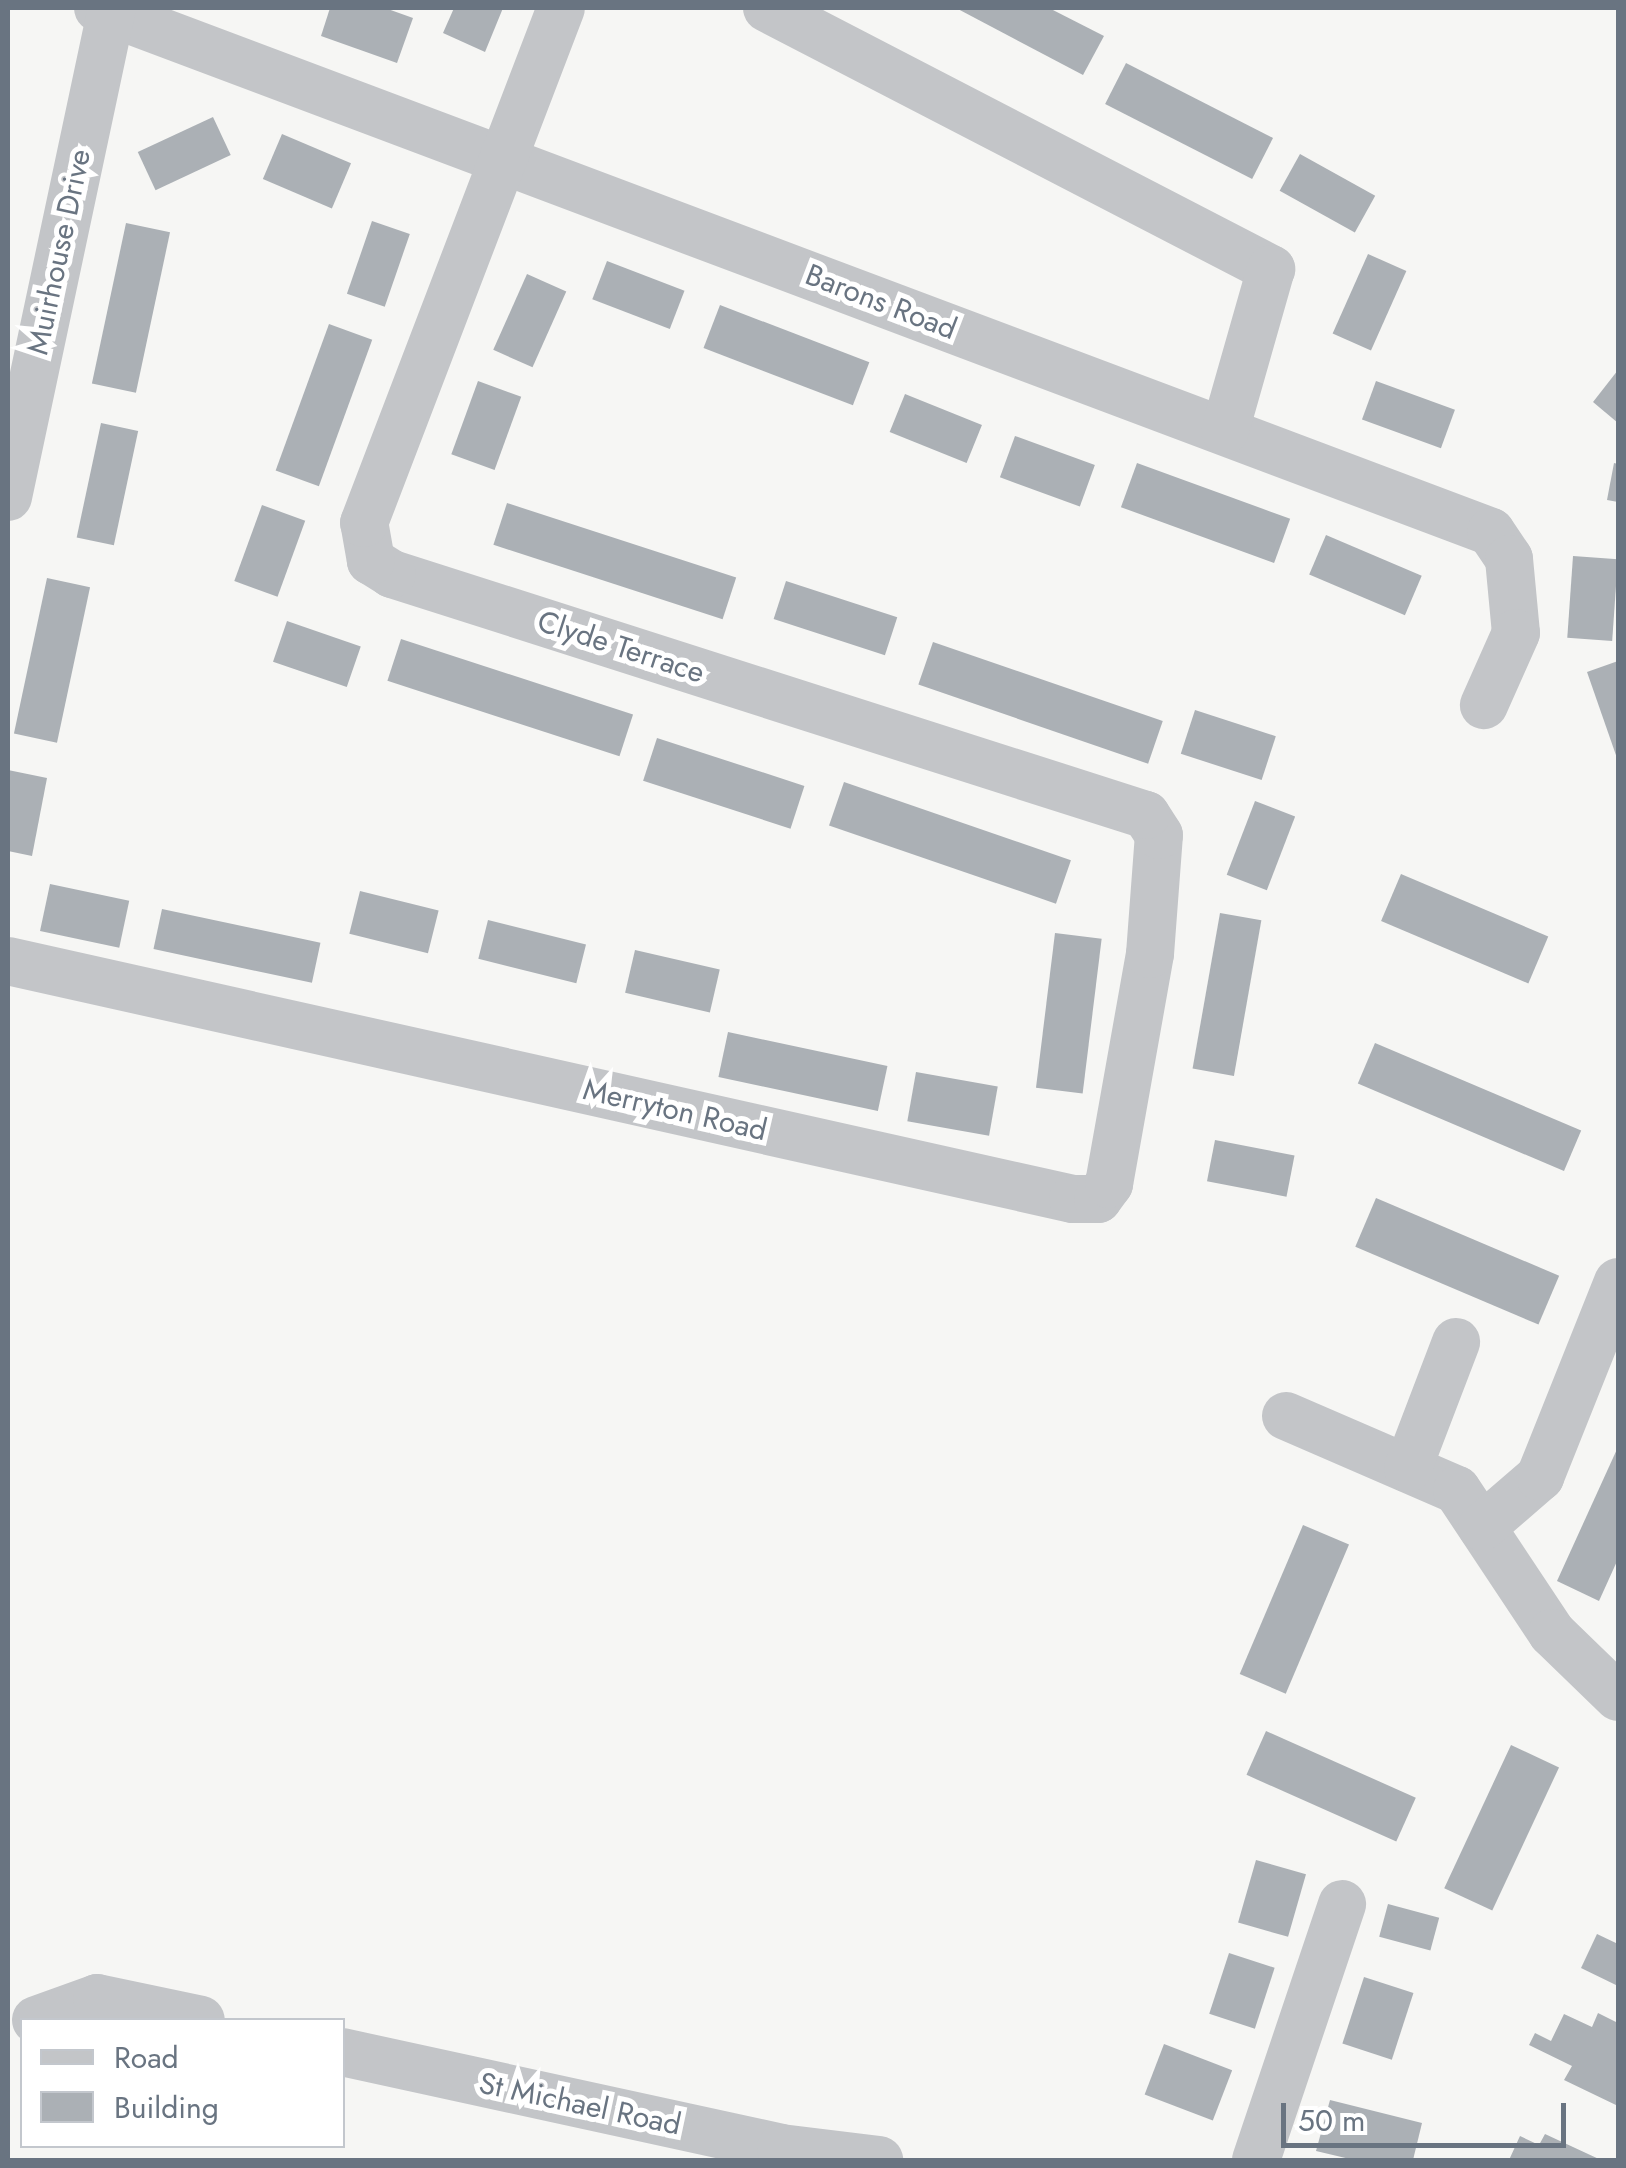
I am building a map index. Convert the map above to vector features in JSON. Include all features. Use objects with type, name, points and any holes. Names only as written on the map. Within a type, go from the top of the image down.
[{"type":"street","points":[[500,158],[561,8]]},
{"type":"street","points":[[767,8],[1272,269],[1225,431]]},
{"type":"street","name":"Barons Road","points":[[106,9],[1491,532],[1509,559],[1516,633],[1484,704]]},
{"type":"street","name":"Muirhouse Drive","points":[[8,498],[106,9]]},
{"type":"street","name":"Clyde Terrace","points":[[500,158],[364,523],[371,562],[392,574],[1146,815],[1159,835],[1150,954]]},
{"type":"street","name":"Merryton Road","points":[[8,961],[1073,1198],[1098,1199],[1109,1184],[1150,954]]},
{"type":"street","points":[[1482,1527],[1540,1478],[1618,1282]]},
{"type":"street","points":[[1408,1468],[1456,1342]]},
{"type":"street","points":[[1286,1416],[1458,1490],[1552,1633],[1618,1697]]},
{"type":"street","points":[[1256,2160],[1342,1904]]},
{"type":"street","points":[[42,2018],[97,1998],[192,2018]]},
{"type":"street","name":"St Michael Road","points":[[345,2053],[781,2148],[878,2160]]},
{"type":"building","points":[[330,8],[385,8],[413,18],[397,63],[321,36]]},
{"type":"building","points":[[454,8],[503,8],[485,52],[443,33]]},
{"type":"building","points":[[956,8],[1049,8],[1104,36],[1083,75]]},
{"type":"building","points":[[1126,63],[1273,138],[1252,179],[1105,104]]},
{"type":"building","points":[[213,117],[231,155],[156,190],[138,152]]},
{"type":"building","points":[[282,134],[351,163],[332,208],[263,179]]},
{"type":"building","points":[[1300,154],[1375,196],[1355,232],[1280,191]]},
{"type":"building","points":[[372,221],[410,234],[385,307],[347,294]]},
{"type":"building","points":[[126,223],[170,232],[136,393],[92,383]]},
{"type":"building","points":[[1368,254],[1406,271],[1371,351],[1333,333]]},
{"type":"building","points":[[607,261],[684,291],[670,329],[592,299]]},
{"type":"building","points":[[527,274],[566,291],[533,367],[493,350]]},
{"type":"building","points":[[720,305],[869,362],[853,405],[704,348]]},
{"type":"building","points":[[329,324],[372,340],[319,486],[276,471]]},
{"type":"building","points":[[1618,370],[1618,423],[1593,402]]},
{"type":"building","points":[[478,381],[521,397],[495,470],[451,454]]},
{"type":"building","points":[[1376,381],[1455,410],[1441,448],[1362,420]]},
{"type":"building","points":[[905,394],[982,425],[967,463],[890,432]]},
{"type":"building","points":[[101,423],[138,431],[114,545],[77,537]]},
{"type":"building","points":[[1015,436],[1095,465],[1080,506],[1000,477]]},
{"type":"building","points":[[1137,463],[1290,519],[1274,563],[1121,507]]},
{"type":"building","points":[[1614,463],[1618,464],[1618,502],[1607,500]]},
{"type":"building","points":[[507,503],[736,577],[723,619],[493,545]]},
{"type":"building","points":[[262,505],[305,521],[278,597],[234,581]]},
{"type":"building","points":[[1326,535],[1422,576],[1405,615],[1309,575]]},
{"type":"building","points":[[1573,556],[1618,559],[1612,641],[1567,638]]},
{"type":"building","points":[[47,578],[90,587],[57,743],[14,734]]},
{"type":"building","points":[[786,581],[897,617],[885,655],[774,619]]},
{"type":"building","points":[[287,621],[361,646],[347,687],[273,662]]},
{"type":"building","points":[[401,639],[633,714],[619,756],[387,681]]},
{"type":"building","points":[[933,642],[1163,721],[1148,764],[918,685]]},
{"type":"building","points":[[1618,661],[1618,761],[1587,672]]},
{"type":"building","points":[[1195,710],[1276,736],[1262,780],[1181,754]]},
{"type":"building","points":[[657,738],[804,786],[791,829],[643,781]]},
{"type":"building","points":[[8,770],[47,778],[32,856],[8,851]]},
{"type":"building","points":[[844,782],[1071,860],[1056,904],[829,825]]},
{"type":"building","points":[[1255,801],[1295,816],[1267,890],[1227,875]]},
{"type":"building","points":[[1401,874],[1548,937],[1528,983],[1381,921]]},
{"type":"building","points":[[50,884],[129,901],[119,948],[40,931]]},
{"type":"building","points":[[360,891],[439,911],[428,953],[349,934]]},
{"type":"building","points":[[162,909],[320,943],[312,983],[153,949]]},
{"type":"building","points":[[1220,913],[1261,920],[1234,1076],[1193,1069]]},
{"type":"building","points":[[488,920],[586,944],[576,983],[478,959]]},
{"type":"building","points":[[1055,933],[1102,939],[1083,1094],[1036,1088]]},
{"type":"building","points":[[635,950],[720,970],[710,1012],[625,993]]},
{"type":"building","points":[[728,1032],[887,1066],[878,1111],[718,1077]]},
{"type":"building","points":[[1375,1043],[1581,1131],[1564,1171],[1358,1084]]},
{"type":"building","points":[[916,1072],[998,1086],[989,1136],[907,1121]]},
{"type":"building","points":[[1215,1140],[1295,1155],[1286,1197],[1207,1181]]},
{"type":"building","points":[[1376,1198],[1559,1276],[1538,1325],[1355,1247]]},
{"type":"building","points":[[1618,1447],[1618,1559],[1599,1601],[1557,1581]]},
{"type":"building","points":[[1303,1525],[1349,1545],[1286,1694],[1240,1674]]},
{"type":"building","points":[[1266,1731],[1416,1798],[1396,1842],[1246,1775]]},
{"type":"building","points":[[1511,1745],[1559,1767],[1492,1911],[1444,1888]]},
{"type":"building","points":[[1256,1860],[1306,1874],[1288,1937],[1238,1922]]},
{"type":"building","points":[[1388,1904],[1439,1918],[1430,1951],[1379,1937]]},
{"type":"building","points":[[1597,1934],[1618,1944],[1618,1986],[1581,1968]]},
{"type":"building","points":[[1229,1953],[1275,1968],[1255,2029],[1209,2014]]},
{"type":"building","points":[[1364,1977],[1413,1993],[1392,2060],[1342,2044]]},
{"type":"building","points":[[1598,2013],[1618,2023],[1618,2106],[1564,2080],[1572,2066],[1529,2045],[1535,2033],[1551,2041],[1564,2014],[1592,2027]]},
{"type":"building","points":[[1164,2044],[1232,2070],[1213,2121],[1145,2094]]},
{"type":"building","points":[[1330,2100],[1422,2123],[1413,2160],[1354,2160],[1316,2151]]},
{"type":"building","points":[[1545,2134],[1601,2160],[1509,2160],[1520,2136],[1539,2145]]}]
